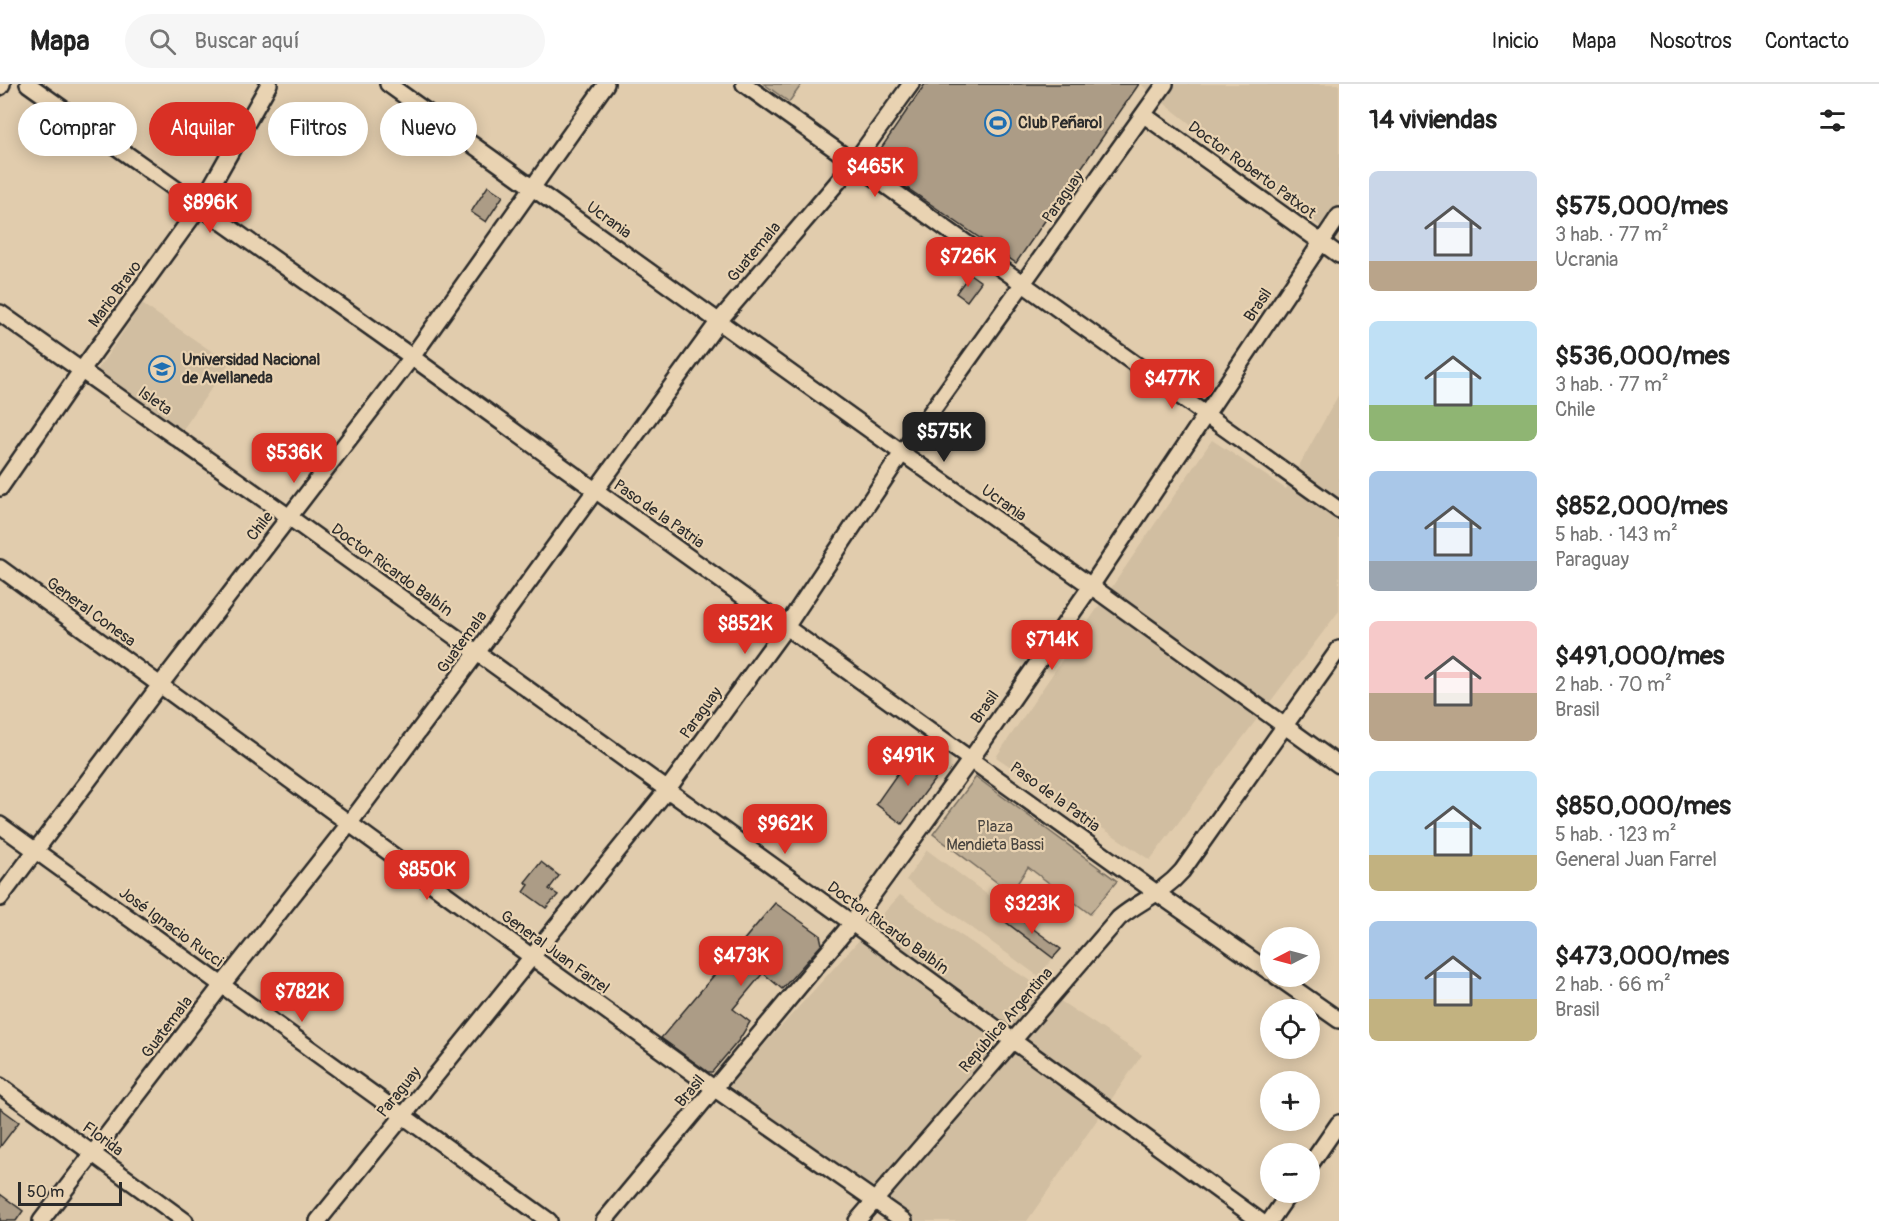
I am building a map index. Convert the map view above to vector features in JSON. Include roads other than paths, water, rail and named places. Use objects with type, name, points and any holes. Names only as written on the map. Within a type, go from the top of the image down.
[{"type":"street","name":"Paso de la Patria","points":[[28,84],[1260,965]]},
{"type":"street","name":"Mario Bravo","points":[[0,488],[200,206],[269,84]]},
{"type":"street","name":"Ucrania","points":[[388,84],[1339,765]]},
{"type":"street","name":"Chile","points":[[0,898],[412,357],[606,84]]},
{"type":"street","points":[[744,84],[1339,510]]},
{"type":"street","name":"Guatemala","points":[[41,1221],[349,824],[719,321],[854,163],[911,84]]},
{"type":"street","name":"Paraguay","points":[[318,1221],[667,790],[786,627],[902,453],[1165,84]]},
{"type":"street","name":"Doctor Roberto Patxot","points":[[1144,115],[1339,255]]},
{"type":"street","name":"Brasil","points":[[604,1221],[852,923],[971,759],[1091,586],[1339,216]]},
{"type":"street","name":"Isleta","points":[[0,313],[289,517]]},
{"type":"street","name":"Doctor Ricardo Balbín","points":[[289,517],[1260,1221]]},
{"type":"street","name":"General Conesa","points":[[0,568],[160,685]]},
{"type":"street","name":"República Argentina","points":[[857,1221],[1119,918],[1173,882],[1339,649]]},
{"type":"street","name":"General Juan Farrel","points":[[160,685],[715,1089],[904,1221]]},
{"type":"street","name":"José Ignacio Rucci","points":[[0,825],[549,1221]]},
{"type":"street","points":[[1292,987],[1339,1020]]},
{"type":"street","name":"Florida","points":[[0,1086],[185,1221]]},
{"type":"street","points":[[1320,1151],[1339,1123]]},
{"type":"street","points":[[1270,1221],[1282,1203]]},
{"type":"place","name":"Club Peñarol","points":[[998,123]]},
{"type":"place","name":"Universidad Nacional de Avellaneda","points":[[162,369]]},
{"type":"park label","name":"Plaza Mendieta Bassi","points":[[995,836]]}]
